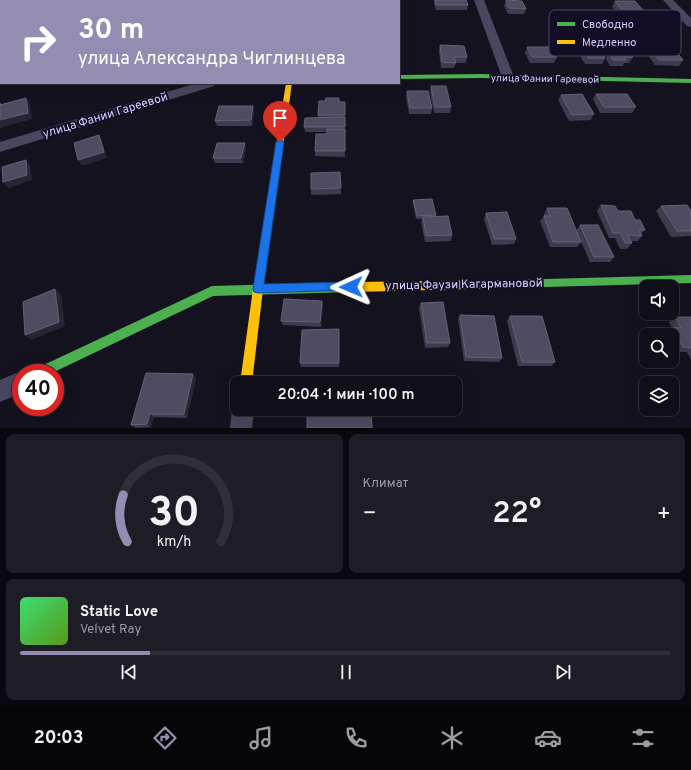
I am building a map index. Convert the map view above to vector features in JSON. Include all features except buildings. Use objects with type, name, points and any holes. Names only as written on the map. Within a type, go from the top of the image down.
[{"type":"street","points":[[479,0],[508,77]]},
{"type":"street","points":[[668,0],[678,10]]},
{"type":"street","points":[[681,14],[691,24]]},
{"type":"street","name":"улица Фании Гареевой","points":[[400,77],[508,77],[691,81]]},
{"type":"street","name":"улица Фании Гареевой","points":[[0,147],[207,84]]},
{"type":"street","points":[[247,376],[258,289],[289,84]]},
{"type":"street","name":"улица Фаузи Кагармановой","points":[[58,364],[212,291],[691,279]]},
{"type":"street","points":[[0,391],[12,386]]},
{"type":"street","points":[[241,428],[242,416]]},
{"type":"traffic: fast","points":[[400,77],[481,76],[691,81]]},
{"type":"traffic: fast","points":[[510,284],[691,279]]},
{"type":"traffic: fast","points":[[58,364],[212,291],[354,287]]},
{"type":"traffic: slow","points":[[247,376],[258,289],[289,84]]},
{"type":"traffic: slow","points":[[354,287],[510,284]]},
{"type":"route","points":[[280,142],[258,289],[351,287]]}]
